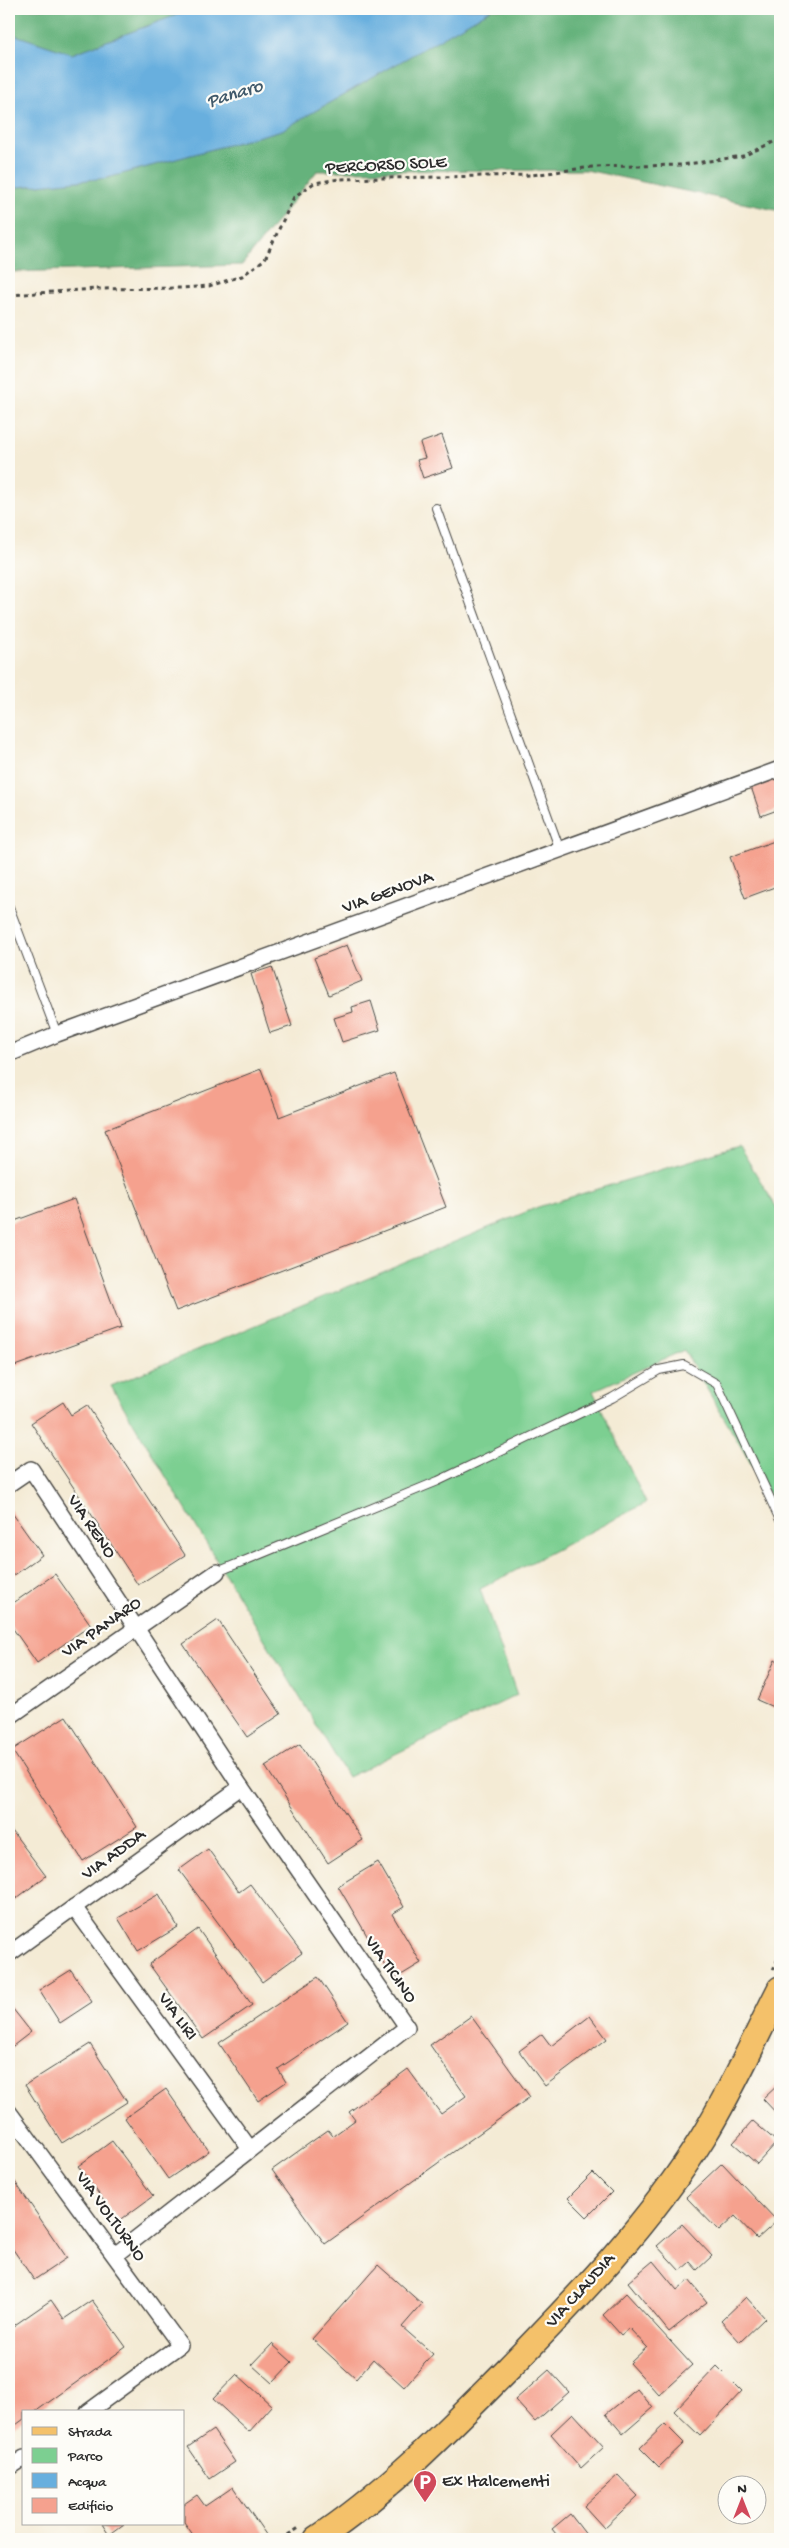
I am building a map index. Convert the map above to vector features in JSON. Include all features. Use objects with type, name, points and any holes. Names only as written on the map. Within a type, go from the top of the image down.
[{"type":"main road","name":"VIA CLAUDIA","points":[[311,2532],[405,2469],[478,2399],[588,2286],[651,2209],[703,2136],[776,1980]]},
{"type":"street","name":"VIA GENOVA","points":[[9,1054],[57,1034],[780,769]]},
{"type":"street","name":"VIA RENO","points":[[9,1484],[31,1469],[135,1627]]},
{"type":"street","name":"VIA PANARO","points":[[9,1718],[135,1627],[217,1572]]},
{"type":"street","name":"VIA TICINO","points":[[115,2255],[407,2027],[241,1787],[135,1627]]},
{"type":"street","name":"VIA ADDA","points":[[9,1954],[241,1787]]},
{"type":"street","name":"VIA LIRI","points":[[74,1907],[250,2149]]},
{"type":"street","name":"VIA VOLTURNO","points":[[9,2112],[180,2346],[91,2410]]},
{"type":"street","points":[[9,2468],[22,2459]]},
{"type":"lane","points":[[436,508],[560,850]]},
{"type":"lane","points":[[9,907],[57,1034]]},
{"type":"lane","points":[[217,1572],[438,1481],[612,1398],[659,1370],[684,1365],[717,1384],[780,1520]]},
{"type":"path","name":"PERCORSO SOLE","points":[[9,295],[209,286],[242,276],[265,259],[294,197],[314,183],[339,179],[532,174],[592,167],[681,165],[743,156],[780,139]]},
{"type":"path","points":[[776,1980],[780,1954]]},
{"type":"path","points":[[281,2539],[311,2532]]},
{"type":"green space","points":[[9,9],[193,9],[72,54],[9,33]]},
{"type":"green space","points":[[492,9],[780,9],[780,211],[586,170],[317,171],[242,265],[9,272],[9,188],[107,178],[282,130]]},
{"type":"green space","points":[[739,1146],[780,1213],[780,1513],[684,1350],[593,1391],[646,1503],[480,1589],[517,1695],[348,1777],[111,1386],[538,1207]]},
{"type":"water","name":"Panaro","points":[[193,9],[492,9],[282,130],[107,178],[9,188],[9,33],[72,54]]},
{"type":"building","points":[[442,435],[453,468],[423,478],[417,460],[425,458],[420,443]]},
{"type":"building","points":[[780,777],[780,809],[761,816],[751,787]]},
{"type":"building","points":[[780,839],[780,885],[745,898],[730,857]]},
{"type":"building","points":[[347,945],[362,981],[329,995],[314,958]]},
{"type":"building","points":[[272,967],[292,1026],[270,1033],[251,974]]},
{"type":"building","points":[[371,1001],[380,1030],[342,1042],[334,1018],[353,1012],[352,1007]]},
{"type":"building","points":[[261,1069],[279,1117],[394,1073],[446,1207],[176,1311],[105,1130]]},
{"type":"building","points":[[74,1199],[121,1328],[9,1368],[9,1223]]},
{"type":"building","points":[[63,1402],[71,1415],[87,1405],[185,1555],[138,1585],[31,1423]]},
{"type":"building","points":[[9,1511],[42,1555],[9,1579]]},
{"type":"building","points":[[55,1574],[91,1625],[37,1663],[9,1623],[9,1606]]},
{"type":"building","points":[[218,1620],[281,1714],[247,1737],[183,1644]]},
{"type":"building","points":[[775,1660],[780,1663],[780,1710],[757,1700]]},
{"type":"building","points":[[66,1716],[137,1827],[83,1861],[12,1750]]},
{"type":"building","points":[[300,1744],[363,1840],[328,1863],[265,1766]]},
{"type":"building","points":[[9,1827],[46,1876],[9,1904]]},
{"type":"building","points":[[208,1849],[239,1892],[250,1884],[302,1953],[262,1982],[179,1870]]},
{"type":"building","points":[[378,1862],[404,1907],[392,1914],[421,1963],[393,1980],[338,1886]]},
{"type":"building","points":[[159,1894],[178,1927],[138,1951],[118,1918]]},
{"type":"building","points":[[198,1929],[252,2005],[203,2039],[149,1964]]},
{"type":"building","points":[[71,1970],[92,2002],[60,2023],[39,1990]]},
{"type":"building","points":[[318,1977],[348,2022],[278,2069],[286,2082],[258,2101],[219,2043]]},
{"type":"building","points":[[9,2004],[31,2032],[9,2049]]},
{"type":"building","points":[[471,2016],[530,2097],[325,2244],[272,2170],[328,2130],[333,2136],[355,2120],[349,2112],[408,2069],[441,2114],[466,2096],[430,2045]]},
{"type":"building","points":[[590,2016],[607,2039],[545,2086],[519,2051],[542,2034],[551,2046]]},
{"type":"building","points":[[90,2044],[127,2102],[62,2143],[25,2085]]},
{"type":"building","points":[[780,2083],[780,2117],[763,2099]]},
{"type":"building","points":[[166,2089],[209,2151],[168,2179],[125,2118]]},
{"type":"building","points":[[753,2121],[777,2142],[757,2164],[733,2143]]},
{"type":"building","points":[[112,2141],[153,2196],[119,2221],[78,2166]]},
{"type":"building","points":[[722,2163],[777,2221],[757,2239],[735,2216],[719,2231],[686,2197]]},
{"type":"building","points":[[9,2173],[67,2258],[34,2280],[9,2246]]},
{"type":"building","points":[[593,2173],[612,2192],[587,2217],[568,2198]]},
{"type":"building","points":[[682,2224],[712,2256],[697,2270],[690,2262],[680,2271],[657,2246]]},
{"type":"building","points":[[653,2261],[677,2290],[689,2280],[707,2302],[669,2332],[628,2282]]},
{"type":"building","points":[[378,2265],[422,2304],[402,2327],[433,2354],[404,2387],[373,2359],[356,2379],[312,2339]]},
{"type":"building","points":[[626,2293],[692,2365],[659,2395],[630,2363],[647,2347],[629,2328],[621,2335],[603,2315]]},
{"type":"building","points":[[746,2297],[765,2318],[740,2342],[721,2321]]},
{"type":"building","points":[[51,2300],[64,2319],[92,2300],[126,2347],[38,2410],[22,2410],[22,2420],[9,2430],[9,2329]]},
{"type":"building","points":[[272,2344],[292,2362],[272,2383],[252,2365]]},
{"type":"building","points":[[717,2366],[742,2391],[700,2436],[674,2411]]},
{"type":"building","points":[[549,2370],[569,2392],[535,2422],[515,2400]]},
{"type":"building","points":[[237,2374],[272,2406],[249,2432],[213,2399]]},
{"type":"building","points":[[637,2389],[653,2408],[623,2434],[606,2414]]},
{"type":"building","points":[[573,2413],[604,2447],[581,2468],[551,2434]]},
{"type":"building","points":[[665,2424],[684,2443],[659,2467],[640,2448]]},
{"type":"building","points":[[213,2430],[235,2462],[210,2479],[188,2447]]},
{"type":"building","points":[[618,2475],[638,2496],[604,2528],[584,2506]]},
{"type":"building","points":[[233,2487],[269,2539],[196,2539],[185,2523],[185,2503],[197,2495],[205,2506]]},
{"type":"building","points":[[570,2514],[587,2536],[583,2539],[560,2539],[552,2529]]},
{"type":"building","points":[[103,2526],[121,2526],[109,2535]]},
{"type":"place","name":"Ex Italcementi","points":[[425,2503]]}]
